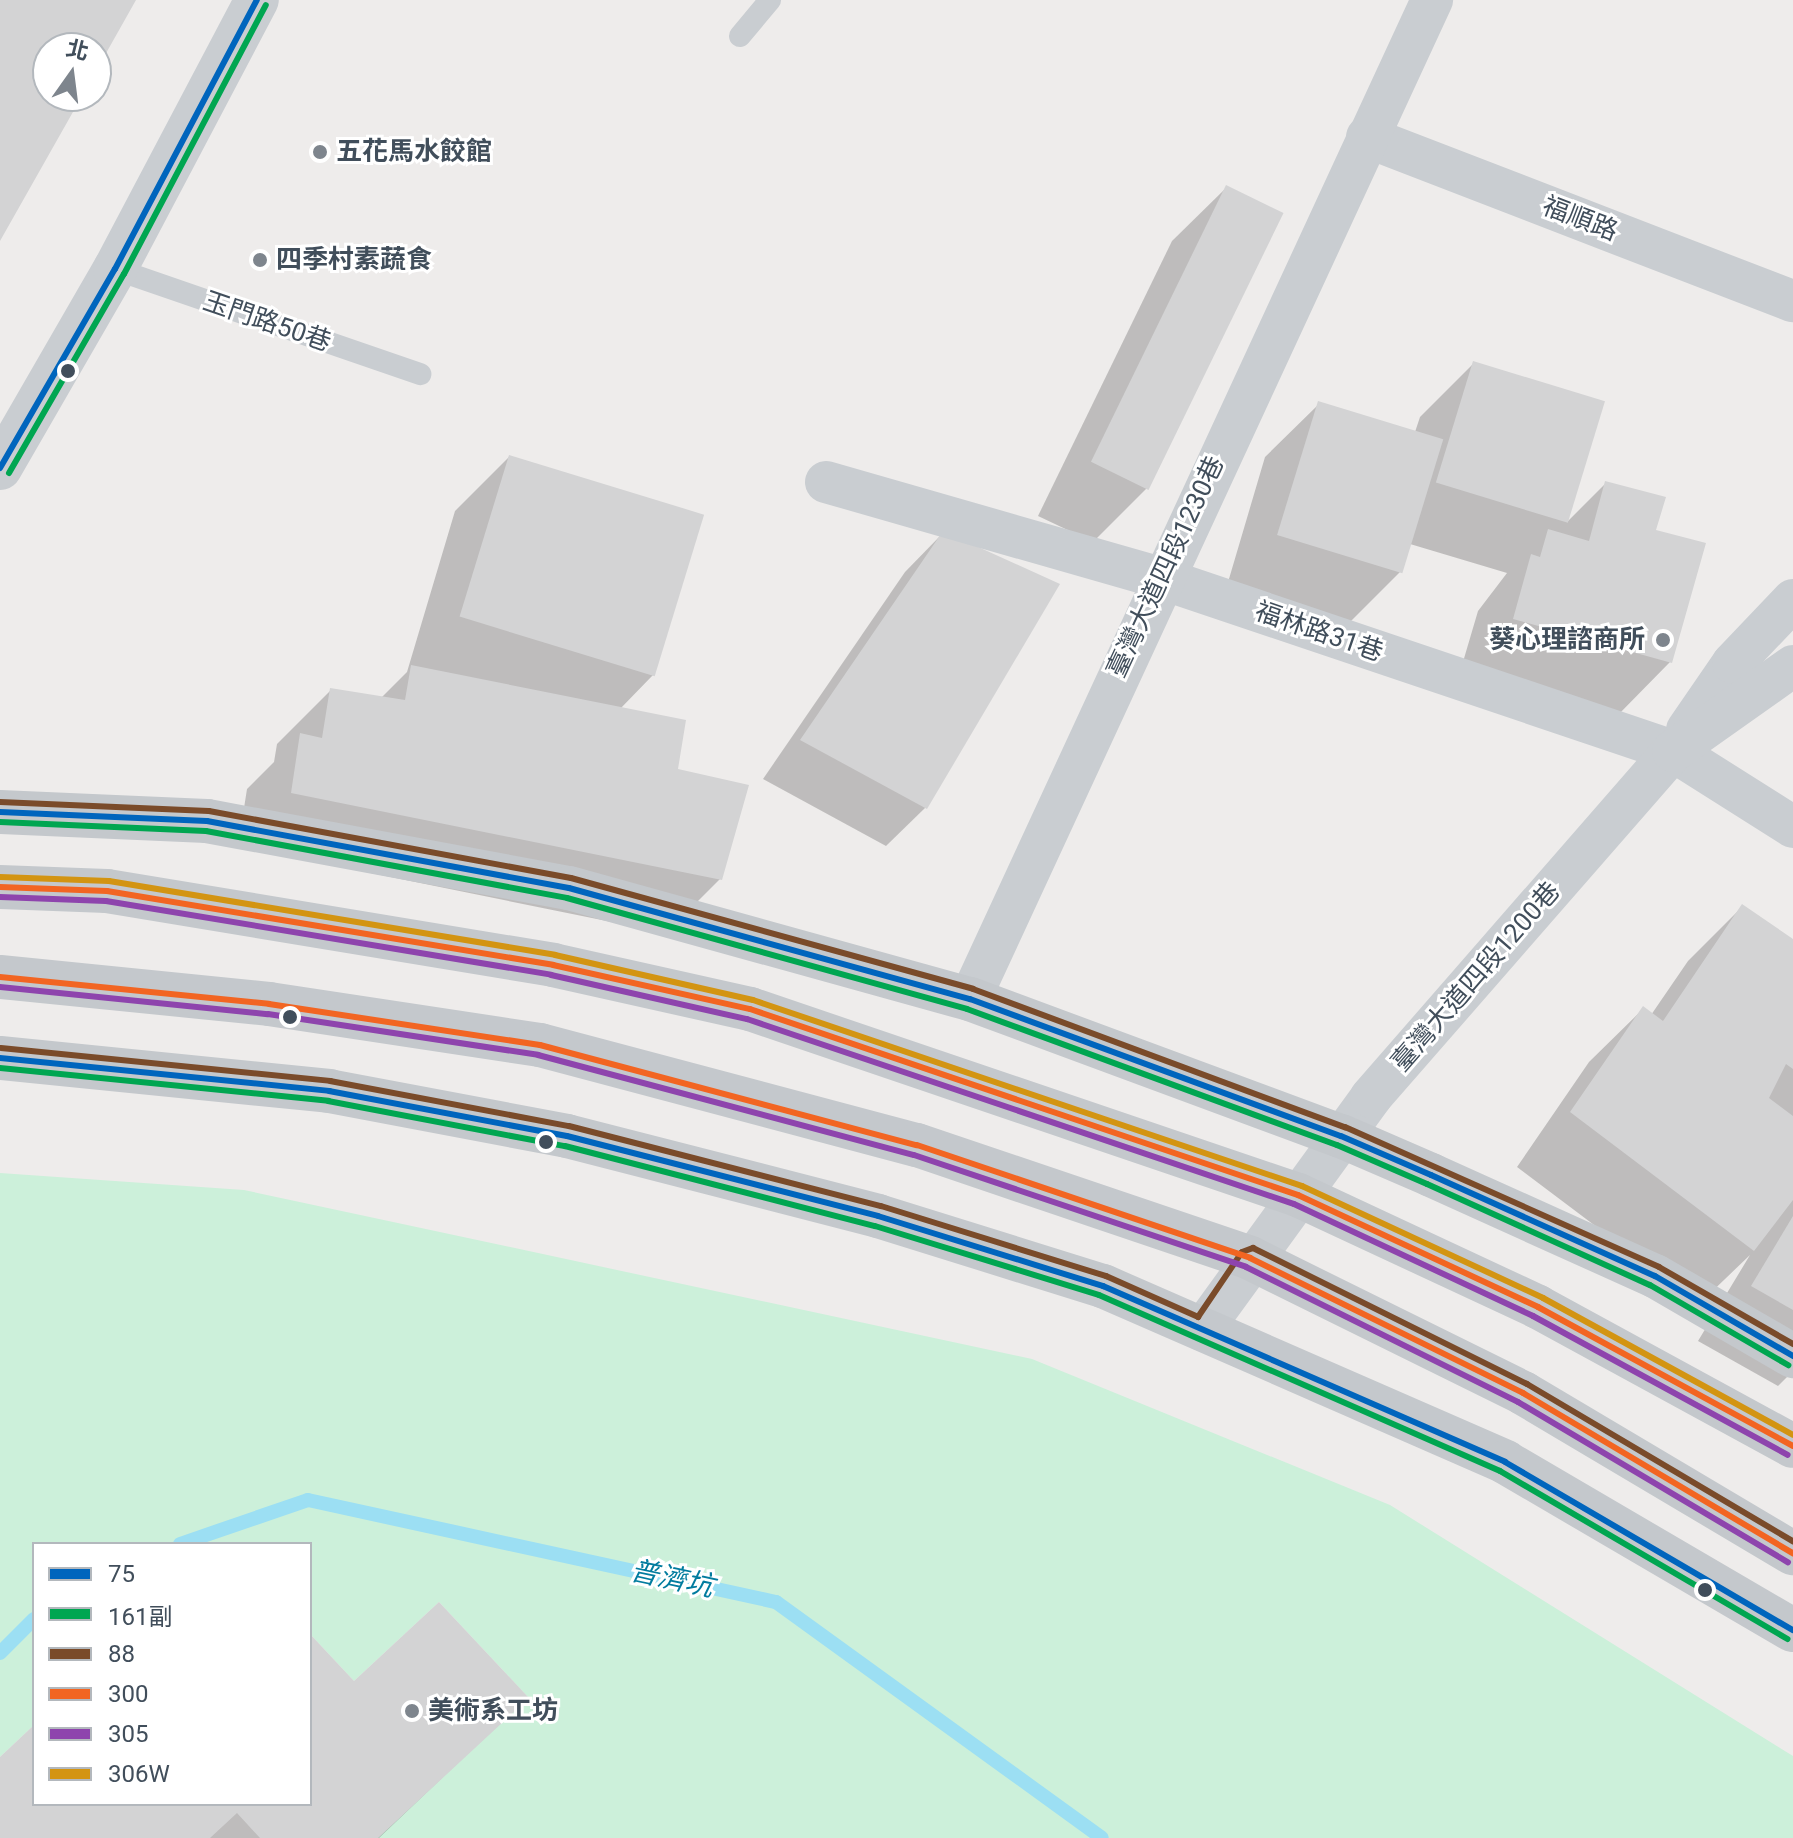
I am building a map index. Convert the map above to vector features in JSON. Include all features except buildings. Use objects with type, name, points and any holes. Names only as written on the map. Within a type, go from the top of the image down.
[{"type":"main road","points":[[0,812],[207,821],[569,888],[970,999],[1341,1136],[1655,1276],[1793,1356]]},
{"type":"main road","points":[[0,887],[107,891],[553,965],[750,1009],[1298,1195],[1538,1307],[1793,1446]]},
{"type":"main road","points":[[0,977],[269,1004],[540,1045],[917,1145],[1250,1258],[1523,1393],[1793,1553]]},
{"type":"main road","points":[[0,1058],[329,1091],[567,1136],[878,1216],[1103,1286],[1505,1462],[1793,1630]]},
{"type":"street","points":[[0,468],[115,269],[257,0]]},
{"type":"street","name":"臺灣大道四段1230巷","points":[[970,999],[1160,578],[1432,0]]},
{"type":"street","name":"福順路","points":[[1367,137],[1793,301]]},
{"type":"street","name":"福林路31巷","points":[[826,482],[1160,578],[1673,751],[1793,827]]},
{"type":"street","points":[[1673,751],[1733,663],[1793,600]]},
{"type":"street","name":"臺灣大道四段1200巷","points":[[1202,1330],[1250,1258],[1341,1136],[1673,751],[1793,666]]},
{"type":"lane","points":[[740,36],[770,0]]},
{"type":"lane","name":"玉門路50巷","points":[[115,269],[420,374]]},
{"type":"green space","points":[[0,1173],[244,1190],[1032,1359],[1390,1505],[1793,1756],[1793,1838],[378,1838],[528,1697],[439,1602],[354,1681],[312,1636],[312,1542],[32,1542],[32,1727],[0,1757]]},
{"type":"waterway","name":"普濟坑","points":[[186,1542],[308,1500],[776,1602],[1102,1838]]},
{"type":"waterway","name":"普濟坑","points":[[0,1653],[32,1621]]},
{"type":"transit line","name":"75","points":[[0,468],[115,269],[257,0]]},
{"type":"transit line","name":"161副","points":[[9,473],[124,274],[266,5]]},
{"type":"transit line","name":"88","points":[[0,802],[209,811],[571,878],[973,989],[1345,1127],[1659,1267],[1793,1344]]},
{"type":"transit line","name":"75","points":[[0,812],[207,821],[569,888],[970,999],[1341,1136],[1431,1175],[1655,1276],[1793,1356]]},
{"type":"transit line","name":"161副","points":[[0,822],[206,831],[567,898],[967,1009],[1337,1145],[1427,1184],[1650,1285],[1788,1365]]},
{"type":"transit line","name":"306W","points":[[0,877],[109,881],[555,955],[753,1000],[1302,1186],[1543,1298],[1793,1435]]},
{"type":"transit line","name":"300","points":[[0,887],[107,891],[553,965],[750,1009],[1298,1195],[1538,1307],[1793,1446]]},
{"type":"transit line","name":"305","points":[[0,897],[106,901],[551,975],[747,1019],[1294,1204],[1533,1316],[1788,1455]]},
{"type":"transit line","name":"300","points":[[0,977],[269,1004],[540,1045],[917,1145],[1250,1258],[1523,1393],[1793,1553]]},
{"type":"transit line","name":"305","points":[[0,987],[268,1014],[538,1055],[914,1155],[1246,1267],[1518,1402],[1788,1562]]},
{"type":"transit line","name":"88","points":[[1,1048],[330,1081],[569,1126],[881,1206],[1106,1276],[1198,1317],[1242,1252],[1253,1248],[1527,1384],[1793,1541]]},
{"type":"transit line","name":"75","points":[[0,1058],[329,1091],[567,1136],[878,1216],[1103,1286],[1505,1462],[1793,1630]]},
{"type":"transit line","name":"161副","points":[[0,1068],[328,1101],[565,1146],[875,1226],[1099,1295],[1500,1471],[1788,1639]]},
{"type":"place","name":"五花馬水餃館","points":[[320,152]]},
{"type":"place","name":"四季村素蔬食","points":[[260,260]]},
{"type":"place","name":"葵心理諮商所","points":[[1663,640]]},
{"type":"place","name":"美術系工坊","points":[[412,1711]]}]
